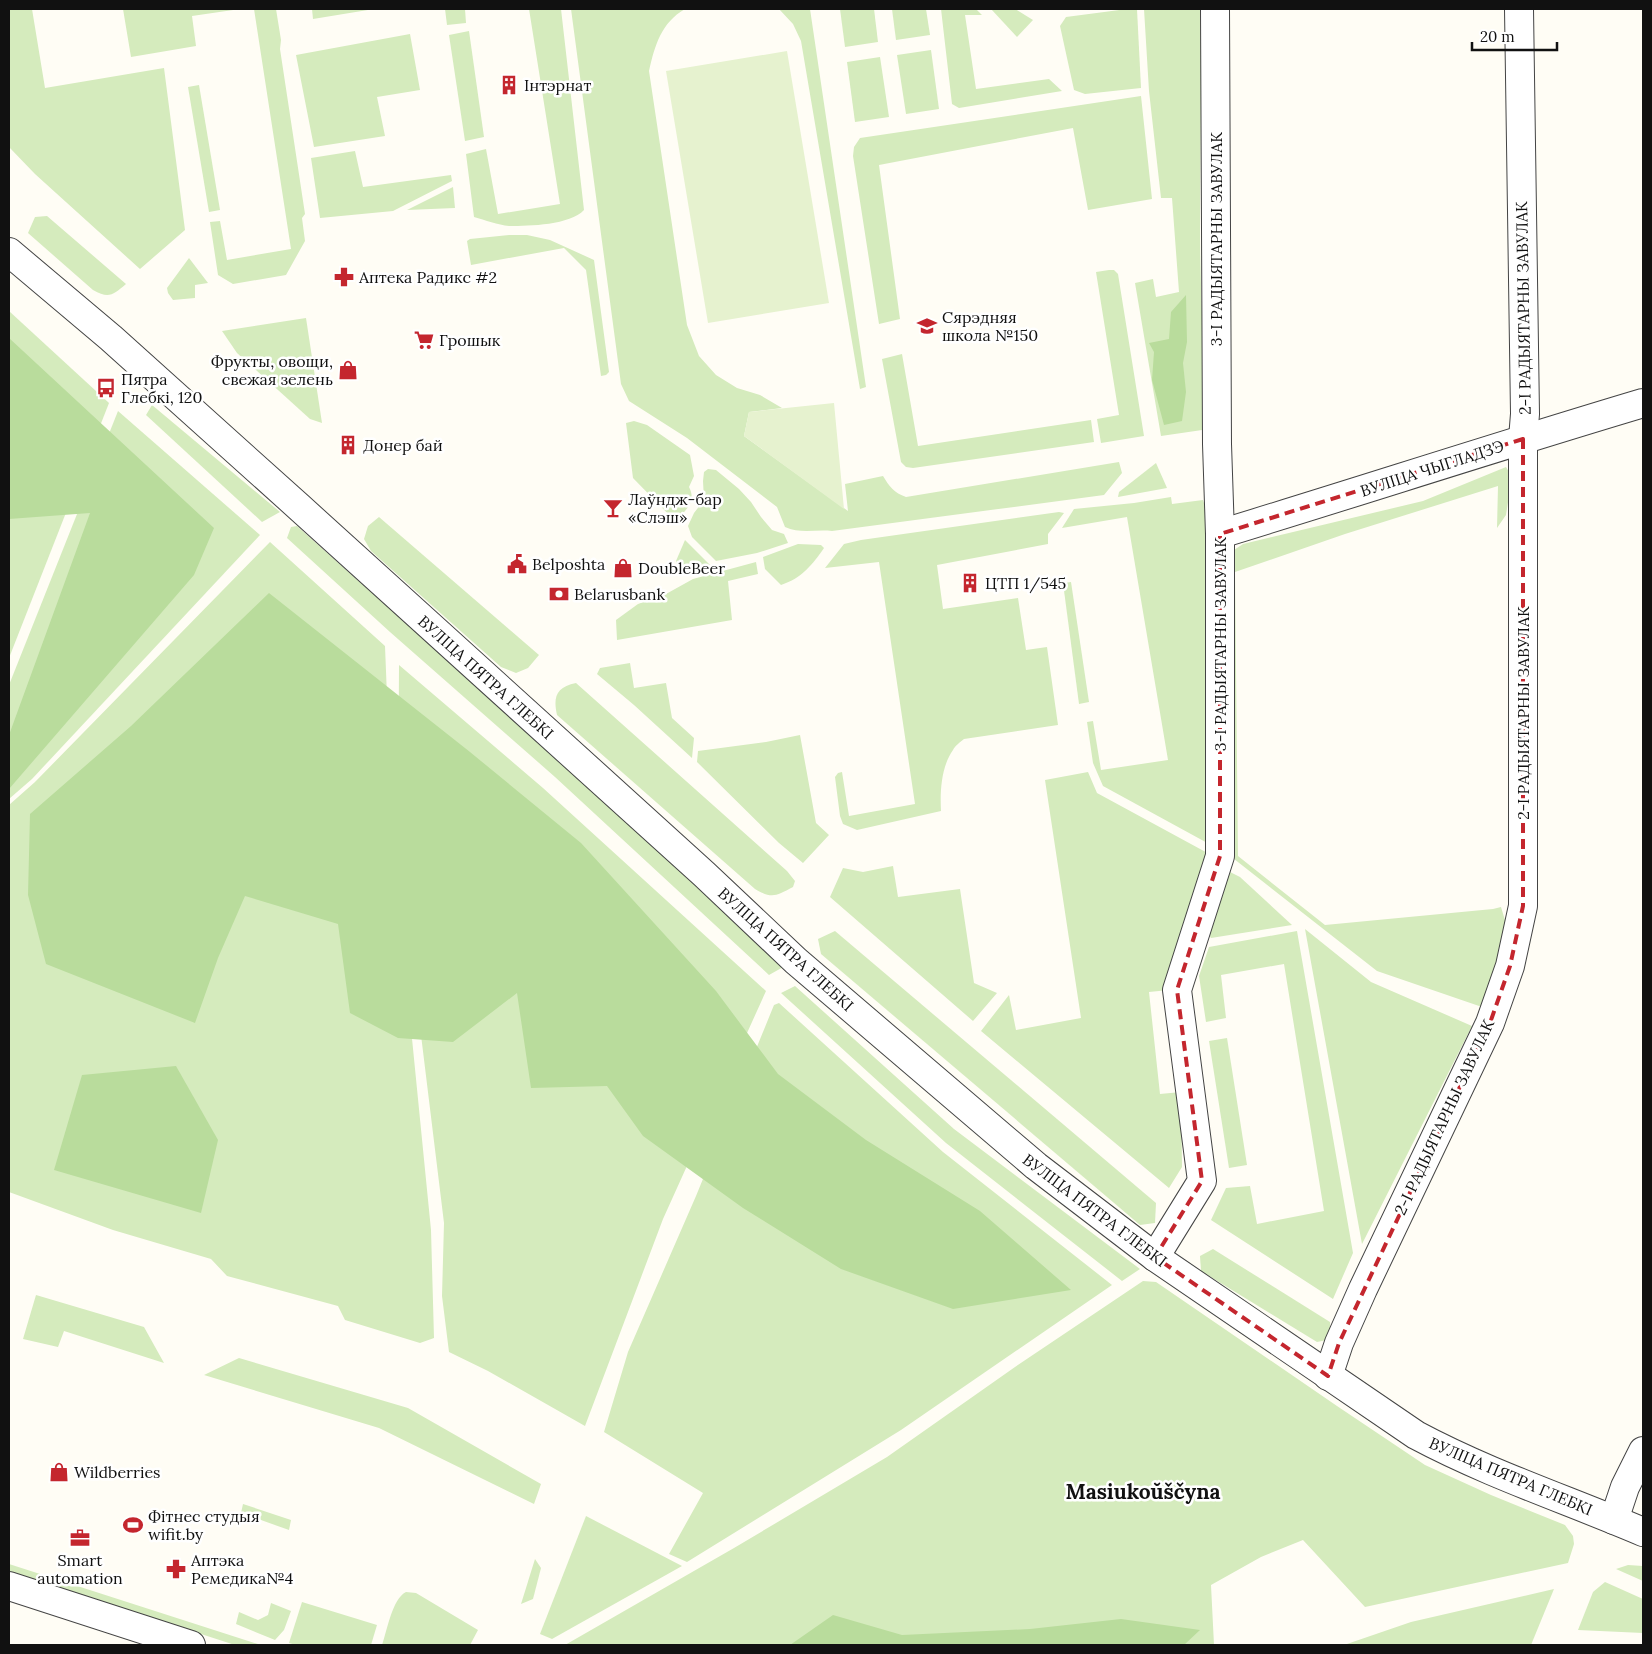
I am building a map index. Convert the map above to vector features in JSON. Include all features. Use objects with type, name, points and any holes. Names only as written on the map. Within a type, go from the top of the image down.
[{"type":"street","name":"3-І РАДЫЯТАРНЫ ЗАВУЛАК","points":[[1155,1257],[1202,1181],[1177,990],[1220,856],[1220,534],[1217,444],[1214,9]]},
{"type":"street","name":"2-І РАДЫЯТАРНЫ ЗАВУЛАК","points":[[1328,1376],[1339,1343],[1363,1289],[1490,1022],[1510,966],[1523,906],[1523,439],[1525,414],[1519,9]]},
{"type":"street","name":"ВУЛІЦА ПЯТРА ГЛЕБКІ","points":[[9,252],[111,338],[299,507],[704,874],[796,961],[1036,1166],[1155,1257],[1416,1435],[1448,1452],[1643,1532]]},
{"type":"street","name":"ВУЛІЦА ЧЫГЛАДЗЭ","points":[[1220,534],[1643,403]]},
{"type":"street","points":[[1614,1520],[1625,1487],[1643,1450]]},
{"type":"street","points":[[9,1586],[190,1645]]},
{"type":"highlighted area","points":[[1523,439],[1523,906],[1510,966],[1490,1023],[1339,1343],[1328,1376],[1155,1257],[1202,1181],[1177,990],[1220,856],[1220,534]]},
{"type":"green space","points":[[9,9],[32,9],[45,88],[164,68],[185,230],[140,269],[35,174],[9,147]]},
{"type":"green space","points":[[123,9],[240,9],[192,16],[196,46],[131,57]]},
{"type":"green space","points":[[254,9],[276,9],[281,40],[280,49],[305,214],[302,218],[305,241],[286,275],[233,284],[218,275],[210,222],[220,221],[227,260],[291,249]]},
{"type":"green space","points":[[312,9],[374,9],[313,19]]},
{"type":"green space","points":[[445,9],[465,9],[466,23],[447,25]]},
{"type":"green space","points":[[529,9],[561,9],[584,210],[578,215],[560,222],[509,226],[474,217],[466,154],[486,149],[498,214],[560,204]]},
{"type":"green space","points":[[571,9],[685,9],[670,21],[660,36],[649,71],[687,325],[699,356],[716,375],[737,388],[760,395],[782,408],[749,412],[744,436],[848,511],[845,484],[883,476],[892,489],[906,497],[1119,462],[1122,473],[1104,495],[832,531],[791,529],[785,527],[777,507],[687,438],[629,401],[621,384]]},
{"type":"green space","points":[[779,9],[810,9],[866,387],[860,389],[801,41],[793,24]]},
{"type":"green space","points":[[840,9],[874,9],[878,42],[845,47]]},
{"type":"green space","points":[[892,9],[926,9],[930,35],[896,40]]},
{"type":"green space","points":[[941,9],[976,9],[982,15],[965,15],[976,89],[1049,79],[1062,91],[959,108],[952,104]]},
{"type":"green space","points":[[991,9],[1015,9],[1033,20],[1017,37]]},
{"type":"green space","points":[[1137,9],[1141,88],[1085,94],[1074,90],[1060,26],[1066,17]]},
{"type":"green space","points":[[1144,9],[1200,9],[1201,278],[1209,429],[1161,436],[1135,283],[1153,279],[1156,297],[1179,292],[1172,198],[1161,198],[1149,91]]},
{"type":"green space","points":[[469,31],[484,137],[465,141],[449,35]]},
{"type":"green space","points":[[410,34],[420,90],[377,97],[385,136],[314,147],[296,55]]},
{"type":"green space","points":[[931,50],[939,109],[906,114],[897,55]]},
{"type":"green space","points":[[787,51],[829,303],[708,323],[666,71]]},
{"type":"green space","points":[[880,57],[889,117],[855,122],[847,62]]},
{"type":"green space","points":[[199,85],[220,210],[209,212],[188,87]]},
{"type":"green space","points":[[1141,96],[1152,199],[1088,210],[1073,128],[879,165],[900,319],[879,324],[853,156],[854,147],[860,138]]},
{"type":"green space","points":[[355,151],[363,187],[451,175],[452,181],[393,211],[320,218],[311,158]]},
{"type":"green space","points":[[453,187],[455,208],[407,210]]},
{"type":"green space","points":[[47,216],[126,284],[118,291],[107,295],[93,290],[28,233],[35,217]]},
{"type":"green space","points":[[527,235],[550,240],[594,260],[609,372],[606,375],[601,376],[586,270],[564,248],[471,265],[467,241],[470,239]]},
{"type":"green space","points":[[189,258],[208,283],[195,285],[195,298],[173,300],[167,288]]},
{"type":"green space","points":[[1114,270],[1118,274],[1144,436],[1101,443],[1097,419],[1119,415],[1096,272]]},
{"type":"green space","points":[[1186,295],[1187,342],[1183,363],[1186,392],[1182,421],[1164,425],[1152,380],[1154,352],[1149,343],[1169,339],[1171,312]]},
{"type":"green space","points":[[9,311],[109,403],[9,658]]},
{"type":"green space","points":[[306,318],[322,423],[310,419],[237,353],[222,331]]},
{"type":"green space","points":[[9,338],[214,528],[194,575],[9,789],[9,735],[90,513],[9,519]]},
{"type":"green space","points":[[902,354],[918,446],[1091,420],[1094,442],[913,468],[906,467],[901,462],[882,359]]},
{"type":"green space","points":[[834,403],[844,509],[744,436],[749,412]]},
{"type":"green space","points":[[152,405],[280,512],[262,522],[146,415]]},
{"type":"green space","points":[[118,411],[260,535],[32,779],[9,799],[9,685]]},
{"type":"green space","points":[[634,421],[647,425],[690,455],[694,476],[689,487],[692,497],[691,502],[676,522],[633,478],[626,423]]},
{"type":"green space","points":[[1156,463],[1167,488],[1118,497],[1119,492]]},
{"type":"green space","points":[[1506,467],[1512,477],[1506,515],[1497,528],[1498,486],[1345,534],[1235,572],[1238,856],[1325,925],[1501,907],[1507,927],[1482,1007],[1377,971],[1229,855],[1226,561],[1234,550],[1243,544],[1423,501]]},
{"type":"green space","points":[[708,469],[716,470],[739,489],[772,530],[784,534],[788,543],[757,553],[716,561],[692,537],[688,526],[694,513],[704,500],[704,472]]},
{"type":"green space","points":[[1171,497],[1172,504],[1203,500],[1207,512],[1206,602],[1211,845],[1103,786],[1093,763],[1087,722],[1093,721],[1101,770],[1168,760],[1127,517],[1062,528],[1074,509]]},
{"type":"green space","points":[[1059,512],[1064,513],[1048,534],[1048,544],[937,565],[943,609],[1018,598],[1026,650],[1047,647],[1058,725],[964,739],[954,749],[946,764],[941,788],[941,811],[857,830],[843,824],[840,816],[835,777],[838,773],[842,772],[849,816],[915,804],[879,562],[825,568],[844,544]]},
{"type":"green space","points":[[379,517],[539,655],[528,668],[516,673],[501,667],[371,551],[364,539],[368,526]]},
{"type":"green space","points":[[297,526],[578,777],[785,966],[769,975],[555,777],[390,632],[287,538],[291,527]]},
{"type":"green space","points":[[685,540],[710,565],[678,575],[676,561]]},
{"type":"green space","points":[[270,542],[385,646],[393,847],[431,1230],[434,1338],[420,1343],[345,1320],[338,1306],[227,1276],[211,1259],[113,1230],[9,1192],[9,805],[35,782]]},
{"type":"green space","points":[[798,544],[821,545],[824,548],[806,570],[795,579],[781,585],[765,569],[763,557]]},
{"type":"green space","points":[[756,562],[758,574],[728,581],[732,620],[617,640],[616,620],[638,604],[666,594],[693,579]]},
{"type":"green space","points":[[1071,582],[1089,702],[1079,704],[1063,583]]},
{"type":"green space","points":[[269,593],[470,752],[581,843],[716,991],[778,1074],[866,1140],[980,1211],[1071,1290],[953,1309],[841,1269],[743,1208],[643,1136],[607,1086],[531,1088],[517,993],[453,1042],[398,1038],[350,1013],[338,924],[245,896],[218,958],[195,1023],[46,964],[28,895],[30,814],[131,726]]},
{"type":"green space","points":[[630,663],[634,688],[666,683],[672,718],[694,738],[692,758],[597,674],[600,668]]},
{"type":"green space","points":[[399,665],[543,788],[766,991],[663,1219],[585,1426],[488,1371],[449,1352],[442,1296],[444,1223],[398,847]]},
{"type":"green space","points":[[576,683],[787,871],[795,881],[793,887],[774,895],[755,889],[557,715],[555,703],[560,690]]},
{"type":"green space","points":[[800,735],[816,823],[829,835],[803,863],[779,843],[697,762],[698,751],[766,742]]},
{"type":"green space","points":[[1088,772],[1097,793],[1213,856],[1169,990],[1149,992],[1160,1094],[1181,1092],[1182,1167],[1169,1188],[981,1031],[1009,995],[1016,1030],[1081,1018],[1045,780]]},
{"type":"green space","points":[[893,866],[898,897],[960,889],[974,983],[997,993],[973,1021],[830,897],[843,868],[863,872]]},
{"type":"green space","points":[[1230,872],[1240,877],[1292,925],[1211,938],[1207,932]]},
{"type":"green space","points":[[1305,929],[1371,982],[1472,1026],[1362,1244]]},
{"type":"green space","points":[[835,931],[1156,1203],[1155,1223],[1140,1225],[821,954],[818,939]]},
{"type":"green space","points":[[1297,931],[1353,1253],[1333,1299],[1211,1220],[1226,1188],[1250,1186],[1257,1224],[1324,1211],[1284,964],[1221,975],[1226,1018],[1206,1022],[1199,976],[1209,947]]},
{"type":"green space","points":[[795,986],[954,1129],[1140,1269],[1122,1281],[946,1143],[781,993]]},
{"type":"green space","points":[[779,1003],[943,1152],[1112,1285],[901,1430],[687,1562],[669,1554],[703,1493],[604,1432],[628,1352],[696,1196],[774,1005]]},
{"type":"green space","points":[[1227,1038],[1247,1165],[1229,1168],[1209,1041]]},
{"type":"green space","points":[[176,1066],[218,1140],[201,1213],[54,1170],[82,1075]]},
{"type":"green space","points":[[1213,1249],[1330,1322],[1330,1335],[1327,1340],[1317,1342],[1201,1271],[1200,1256]]},
{"type":"green space","points":[[1143,1281],[1156,1282],[1425,1465],[1491,1495],[1565,1525],[1573,1536],[1574,1544],[1568,1563],[1365,1607],[1303,1540],[1261,1557],[1211,1585],[1214,1645],[565,1645],[887,1457],[1015,1367]]},
{"type":"green space","points":[[36,1295],[144,1327],[164,1363],[64,1331],[58,1347],[23,1339]]},
{"type":"green space","points":[[239,1358],[408,1408],[541,1484],[534,1504],[379,1428],[204,1375]]},
{"type":"green space","points":[[243,1504],[291,1520],[289,1530],[241,1513]]},
{"type":"green space","points":[[586,1516],[682,1566],[552,1639],[540,1634]]},
{"type":"green space","points":[[535,1559],[541,1568],[533,1599],[521,1604]]},
{"type":"green space","points":[[9,1564],[261,1645],[235,1645],[9,1572]]},
{"type":"green space","points":[[1628,1565],[1643,1566],[1643,1581],[1616,1569]]},
{"type":"green space","points":[[1605,1582],[1643,1599],[1643,1633],[1578,1630],[1593,1592]]},
{"type":"green space","points":[[1554,1589],[1531,1645],[1344,1645],[1411,1622]]},
{"type":"green space","points":[[406,1592],[416,1593],[478,1630],[470,1645],[382,1645],[397,1601]]},
{"type":"green space","points":[[302,1602],[377,1625],[371,1645],[296,1645],[289,1643]]},
{"type":"green space","points":[[271,1603],[291,1611],[284,1630],[275,1640],[236,1624],[239,1612],[258,1620],[268,1615]]},
{"type":"green space","points":[[833,1615],[902,1635],[1030,1629],[1121,1619],[1200,1630],[1184,1645],[790,1645]]},
{"type":"place","name":"Інтэрнат","points":[[509,85]]},
{"type":"place","name":"Аптека Радикс #2","points":[[344,277]]},
{"type":"place","name":"Сярэдняя школа №150","points":[[927,326]]},
{"type":"place","name":"Грошык","points":[[424,340]]},
{"type":"place","name":"Фрукты, овощи, свежая зелень","points":[[348,370]]},
{"type":"place","name":"Пятра Глебкі, 120","points":[[106,388]]},
{"type":"place","name":"Донер бай","points":[[348,445]]},
{"type":"place","name":"Лаўндж-бар «Слэш»","points":[[613,508]]},
{"type":"place","name":"Belposhta","points":[[517,564]]},
{"type":"place","name":"DoubleBeer","points":[[623,568]]},
{"type":"place","name":"ЦТП 1/545","points":[[970,583]]},
{"type":"place","name":"Belarusbank","points":[[559,594]]},
{"type":"place","name":"Wildberries","points":[[59,1472]]},
{"type":"place","name":"Фітнес студыя wifit.by","points":[[133,1525]]},
{"type":"place","name":"Smart automation","points":[[80,1538]]},
{"type":"place","name":"Аптэка Ремедика№4","points":[[176,1569]]},
{"type":"district","name":"Masiukoŭščyna","points":[[1143,1491]]}]
